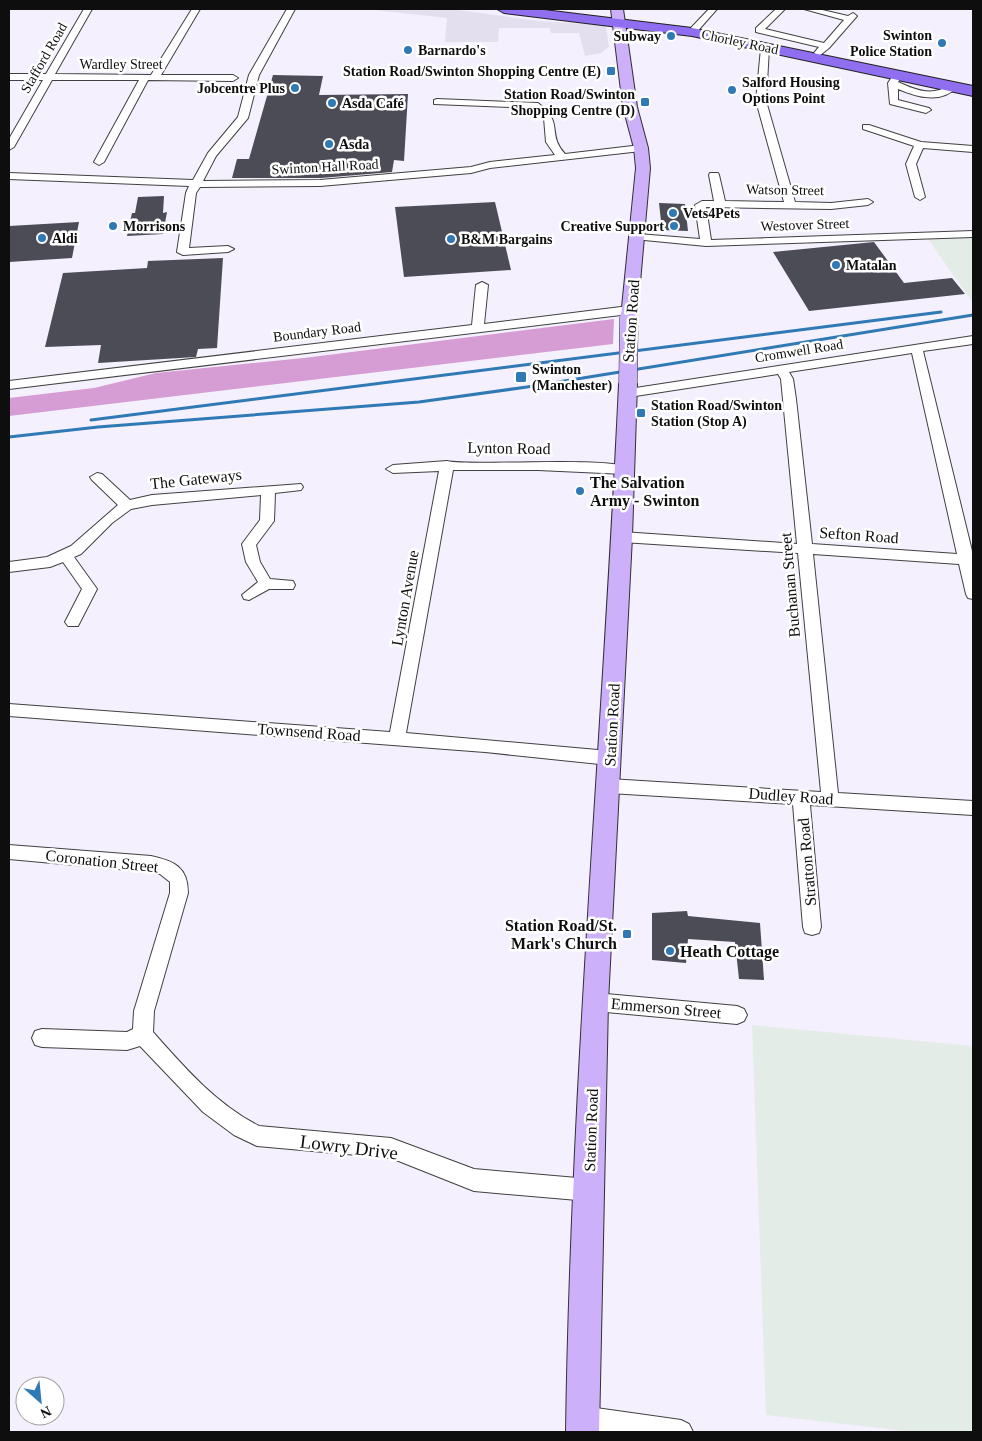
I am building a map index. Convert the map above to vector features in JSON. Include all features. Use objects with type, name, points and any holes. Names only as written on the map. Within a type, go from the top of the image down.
[{"type":"main road","name":"Chorley Road","points":[[504,9],[618,15],[813,58],[895,79],[973,91]]},
{"type":"main road","points":[[618,15],[627,14],[628,9]]},
{"type":"main road","name":"Station Road","points":[[582,1425],[595,1002],[622,538],[629,314],[638,237],[642,168],[641,148],[630,107],[618,15]]},
{"type":"street","name":"Stafford Road","points":[[9,147],[88,9]]},
{"type":"street","points":[[94,176],[149,78],[196,9]]},
{"type":"street","points":[[228,249],[183,252],[191,193],[212,155],[243,118],[254,75],[291,9]]},
{"type":"street","points":[[692,32],[713,9]]},
{"type":"street","points":[[781,9],[759,30],[826,46]]},
{"type":"street","points":[[808,9],[852,18],[813,58]]},
{"type":"street","points":[[765,48],[761,101],[790,205]]},
{"type":"street","name":"Wardley Street","points":[[9,77],[234,78]]},
{"type":"street","points":[[895,79],[893,102],[926,110]]},
{"type":"street","points":[[437,102],[535,105],[547,115],[551,122],[550,140],[563,158]]},
{"type":"street","points":[[866,127],[920,145],[973,149]]},
{"type":"street","points":[[920,145],[912,164],[920,197]]},
{"type":"street","name":"Swinton Hall Road","points":[[9,176],[94,176],[235,185],[320,183],[405,176],[641,148]]},
{"type":"street","points":[[714,175],[720,204]]},
{"type":"street","name":"Watson Street","points":[[706,243],[700,205],[702,204],[837,206],[868,202]]},
{"type":"street","name":"Westover Street","points":[[638,237],[706,243],[973,234]]},
{"type":"street","points":[[478,328],[482,284]]},
{"type":"street","name":"Boundary Road","points":[[9,385],[478,328],[629,314]]},
{"type":"street","name":"Cromwell Road","points":[[628,389],[781,369],[973,340]]},
{"type":"street","points":[[915,348],[920,357],[969,559],[973,594]]},
{"type":"street","name":"Buchanan Street","points":[[781,369],[787,379],[830,798]]},
{"type":"street","name":"Lynton Road","points":[[394,469],[447,465],[534,464],[625,470]]},
{"type":"street","name":"Lynton Avenue","points":[[397,738],[447,465]]},
{"type":"street","points":[[97,476],[127,506]]},
{"type":"street","name":"The Gateways","points":[[9,567],[50,562],[76,550],[107,520],[127,506],[152,500],[296,487]]},
{"type":"street","points":[[266,584],[253,562],[249,544],[267,521],[268,490]]},
{"type":"street","name":"Sefton Road","points":[[622,538],[969,559]]},
{"type":"street","points":[[65,555],[90,589],[73,622]]},
{"type":"street","points":[[249,595],[266,584],[288,585]]},
{"type":"street","name":"Townsend Road","points":[[9,710],[397,738],[609,758]]},
{"type":"street","name":"Dudley Road","points":[[609,786],[801,796],[973,808]]},
{"type":"street","name":"Stratton Road","points":[[801,796],[812,927]]},
{"type":"street","name":"Coronation Street","points":[[9,852],[151,864],[165,867],[179,879],[179,893],[144,1011],[143,1035]]},
{"type":"street","name":"Emmerson Street","points":[[595,1002],[737,1015]]},
{"type":"street","points":[[42,1038],[127,1041],[143,1035]]},
{"type":"street","name":"Lowry Drive","points":[[143,1035],[221,1114],[240,1129],[257,1136],[392,1148],[474,1180],[589,1190]]},
{"type":"street","points":[[582,1425],[681,1432]]},
{"type":"shaded area","points":[[365,9],[451,9],[539,21],[603,25],[606,27],[609,47],[601,53],[585,56],[579,33],[551,33],[550,28],[499,28],[498,42],[445,42],[447,18]]},
{"type":"shaded area","points":[[973,233],[973,303],[928,239]]},
{"type":"shaded area","points":[[614,319],[613,344],[9,416],[9,398],[94,388],[156,373],[304,358]]},
{"type":"shaded area","points":[[752,1025],[973,1046],[973,1432],[914,1432],[766,1415]]},
{"type":"building","name":"Asda","points":[[273,75],[323,76],[319,95],[408,94],[404,161],[394,160],[392,172],[321,178],[232,178],[237,159],[249,159]]},
{"type":"building","name":"Morrisons","points":[[164,196],[163,213],[167,212],[163,234],[127,236],[138,197]]},
{"type":"building","name":"B&M Bargains","points":[[495,202],[511,270],[404,277],[395,207]]},
{"type":"building","name":"Vets4Pets","points":[[659,203],[685,204],[688,231],[662,230]]},
{"type":"building","name":"Aldi","points":[[79,222],[72,258],[9,262],[9,226]]},
{"type":"building","name":"Matalan","points":[[874,242],[904,283],[952,278],[965,294],[809,311],[773,252]]},
{"type":"building","name":"Morrisons","points":[[223,258],[217,348],[198,349],[196,357],[98,363],[101,345],[45,347],[63,273],[147,268],[148,261]]},
{"type":"building","name":"Heath Cottage","points":[[687,911],[688,916],[760,923],[764,980],[739,979],[735,942],[688,939],[686,963],[652,960],[652,913]]},
{"type":"railway","points":[[91,420],[941,312]]},
{"type":"railway","points":[[9,437],[98,427],[419,402],[527,387],[973,315]]},
{"type":"place","name":"Subway","points":[[671,36]]},
{"type":"place","name":"Swinton Police Station","points":[[942,43]]},
{"type":"place","name":"Barnardo's","points":[[408,50]]},
{"type":"place","name":"Station Road/Swinton Shopping Centre (E)","points":[[611,71]]},
{"type":"place","name":"Jobcentre Plus","points":[[295,88]]},
{"type":"place","name":"Salford Housing Options Point","points":[[732,90]]},
{"type":"place","name":"Station Road/Swinton Shopping Centre (D)","points":[[645,102]]},
{"type":"place","name":"Asda Café","points":[[332,103]]},
{"type":"place","name":"Asda","points":[[329,144]]},
{"type":"place","name":"Vets4Pets","points":[[673,213]]},
{"type":"place","name":"Morrisons","points":[[113,226]]},
{"type":"place","name":"Creative Support","points":[[674,226]]},
{"type":"place","name":"Aldi","points":[[42,238]]},
{"type":"place","name":"B&M Bargains","points":[[451,239]]},
{"type":"place","name":"Matalan","points":[[836,265]]},
{"type":"place","name":"Swinton (Manchester)","points":[[521,377]]},
{"type":"place","name":"Station Road/Swinton Station (Stop A)","points":[[641,413]]},
{"type":"place","name":"The Salvation Army - Swinton","points":[[580,491]]},
{"type":"place","name":"Station Road/St. Mark's Church","points":[[627,934]]},
{"type":"place","name":"Heath Cottage","points":[[670,951]]}]
